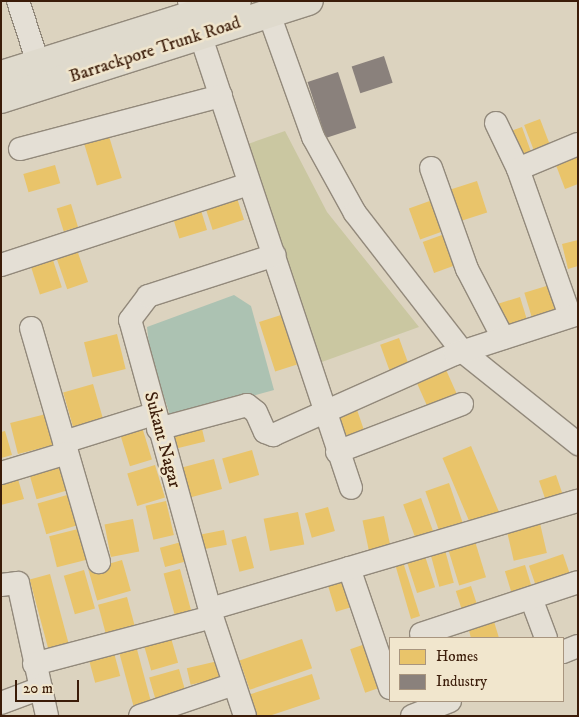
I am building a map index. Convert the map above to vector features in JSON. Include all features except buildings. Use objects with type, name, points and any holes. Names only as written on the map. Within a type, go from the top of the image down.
[{"type":"main road","name":"Barrackpore Trunk Road","points":[[1,100],[237,1]]},
{"type":"main road","name":"Barrackpore Trunk Road","points":[[1,75],[195,17],[269,14],[309,1]]},
{"type":"street","points":[[18,1],[38,63]]},
{"type":"street","points":[[269,14],[328,168],[416,297],[462,351],[578,444]]},
{"type":"street","points":[[195,17],[249,184],[275,255],[322,412],[350,488]]},
{"type":"street","points":[[20,149],[221,96]]},
{"type":"street","points":[[1,473],[66,447],[156,421],[246,405],[256,412],[265,432],[273,434],[462,351],[574,315],[518,169],[496,123]]},
{"type":"street","points":[[518,169],[578,144]]},
{"type":"street","points":[[431,168],[468,269],[503,338]]},
{"type":"street","points":[[1,265],[249,184]]},
{"type":"street","name":"Sukant Nagar","points":[[245,716],[211,613],[156,421],[130,320],[136,308],[148,296],[275,255]]},
{"type":"street","points":[[31,328],[99,562]]},
{"type":"street","points":[[337,452],[462,404]]},
{"type":"street","points":[[34,664],[211,613],[349,568],[578,500]]},
{"type":"street","points":[[349,568],[389,685]]},
{"type":"street","points":[[422,634],[578,582]]},
{"type":"street","points":[[1,585],[18,583],[34,664],[48,716]]},
{"type":"street","points":[[531,598],[546,637]]},
{"type":"street","points":[[564,652],[578,646]]},
{"type":"street","points":[[140,716],[234,684]]},
{"type":"street","points":[[1,703],[41,688]]},
{"type":"street","points":[[396,702],[402,716]]},
{"type":"street","points":[[412,716],[447,702]]},
{"type":"shaded area","points":[[285,131],[327,212],[419,327],[319,363],[245,145]]},
{"type":"shaded area","points":[[234,295],[251,306],[274,390],[171,418],[150,355],[147,327]]}]
